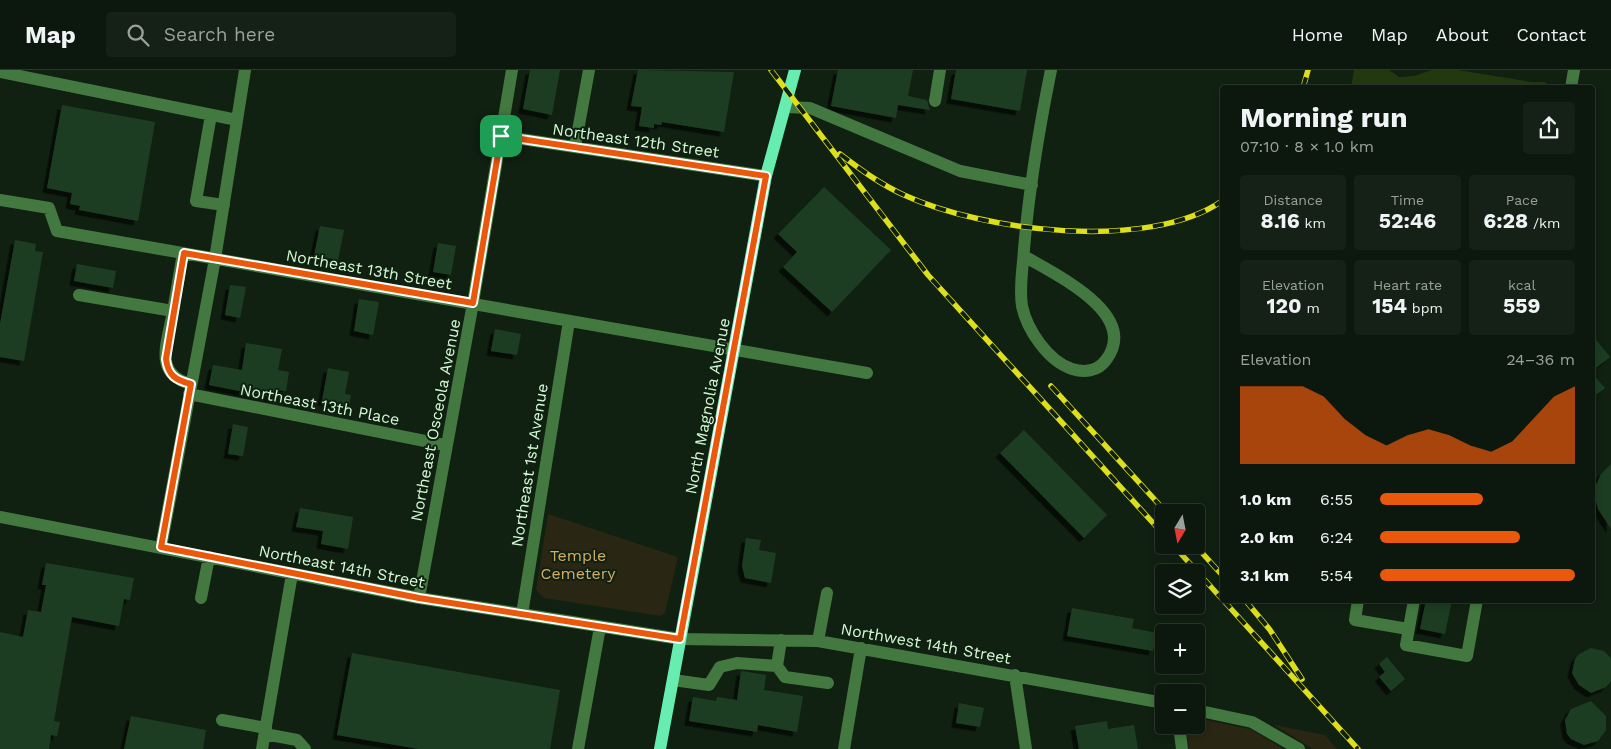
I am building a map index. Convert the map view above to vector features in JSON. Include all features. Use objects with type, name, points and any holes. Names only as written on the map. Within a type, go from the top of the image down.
[{"type":"main road","name":"North Magnolia Avenue","points":[[660,749],[766,176],[795,70]]},
{"type":"street","points":[[161,547],[216,259],[245,70]]},
{"type":"street","name":"Northeast Osceola Avenue","points":[[419,598],[445,445],[473,303],[512,70]]},
{"type":"street","points":[[575,147],[589,70]]},
{"type":"street","points":[[935,101],[940,70]]},
{"type":"street","points":[[1024,256],[1084,294],[1107,316],[1114,328],[1114,342],[1109,355],[1100,366],[1090,371],[1069,368],[1056,359],[1034,334],[1022,307],[1021,294],[1024,256],[1032,185],[1050,70]]},
{"type":"street","points":[[1572,85],[1574,70]]},
{"type":"street","points":[[0,72],[237,120]]},
{"type":"street","points":[[785,107],[810,108],[960,171],[1032,185]]},
{"type":"street","points":[[211,114],[196,201],[224,205]]},
{"type":"street","name":"Northeast 12th Street","points":[[501,136],[766,176]]},
{"type":"street","name":"Northeast 13th Street","points":[[0,200],[49,208],[57,231],[568,321],[735,348],[867,373]]},
{"type":"street","points":[[79,295],[174,311],[184,253]]},
{"type":"street","name":"Northeast 13th Place","points":[[174,311],[166,359],[168,371],[190,389],[445,445]]},
{"type":"street","name":"Northeast 1st Avenue","points":[[522,614],[568,321]]},
{"type":"street","name":"Northeast 14th Street","points":[[0,517],[419,598],[680,639]]},
{"type":"street","points":[[201,598],[209,557]]},
{"type":"street","points":[[262,749],[292,574]]},
{"type":"street","points":[[818,641],[827,593]]},
{"type":"street","points":[[1357,603],[1354,620],[1408,629]]},
{"type":"street","points":[[1413,603],[1406,644],[1467,656],[1476,603]]},
{"type":"street","points":[[578,749],[600,626]]},
{"type":"street","name":"Northwest 14th Street","points":[[680,639],[818,641],[1155,701]]},
{"type":"street","points":[[781,640],[777,666],[785,677],[828,683]]},
{"type":"street","points":[[844,749],[861,648]]},
{"type":"street","points":[[673,680],[709,686],[720,667],[737,663],[777,666]]},
{"type":"street","points":[[1014,675],[1026,749]]},
{"type":"street","points":[[1205,712],[1252,722],[1299,749]]},
{"type":"street","points":[[222,720],[298,740],[302,748]]},
{"type":"street","points":[[1180,734],[1182,749]]},
{"type":"green space","name":"Temple Cemetery","points":[[548,514],[678,557],[665,613],[660,616],[544,598],[536,590]]},
{"type":"green space","points":[[1205,720],[1250,729],[1284,749],[1189,749],[1187,734],[1205,734]]},
{"type":"green space","points":[[1274,725],[1325,735],[1337,749],[1313,749]]},
{"type":"shaded area","points":[[1354,70],[1389,70],[1399,77],[1414,76],[1432,70],[1458,70],[1532,82],[1545,82],[1548,85],[1351,85]]},
{"type":"building","points":[[530,70],[560,70],[552,115],[523,109]]},
{"type":"building","points":[[638,70],[734,72],[724,132],[662,122],[661,125],[654,124],[654,128],[639,126],[642,107],[631,106]]},
{"type":"building","points":[[838,70],[913,70],[908,96],[927,100],[930,110],[898,105],[896,118],[831,106]]},
{"type":"building","points":[[956,70],[1027,70],[1020,111],[951,99]]},
{"type":"building","points":[[62,105],[155,122],[138,221],[79,210],[80,206],[70,204],[72,193],[47,188]]},
{"type":"building","points":[[824,187],[891,250],[832,312],[783,267],[797,252],[778,234]]},
{"type":"building","points":[[320,226],[344,230],[338,260],[314,256]]},
{"type":"building","points":[[15,240],[36,244],[35,251],[43,252],[24,361],[0,357],[0,324]]},
{"type":"building","points":[[438,243],[456,246],[451,275],[433,272]]},
{"type":"building","points":[[77,264],[116,271],[113,288],[74,281]]},
{"type":"building","points":[[230,285],[246,287],[240,318],[225,315]]},
{"type":"building","points":[[359,299],[379,302],[373,335],[354,331]]},
{"type":"building","points":[[495,329],[521,334],[517,355],[491,351]]},
{"type":"building","points":[[1595,339],[1610,357],[1595,369]]},
{"type":"building","points":[[246,343],[282,349],[278,370],[289,372],[286,391],[277,390],[275,398],[209,385],[213,365],[242,370]]},
{"type":"building","points":[[328,368],[349,372],[345,394],[351,395],[349,406],[322,401]]},
{"type":"building","points":[[1595,376],[1605,388],[1595,396]]},
{"type":"building","points":[[233,424],[248,427],[243,456],[228,454]]},
{"type":"building","points":[[1024,430],[1107,515],[1084,538],[1000,453]]},
{"type":"building","points":[[1611,464],[1611,529],[1598,509],[1595,497],[1596,485],[1601,474]]},
{"type":"building","points":[[300,508],[353,517],[348,549],[321,544],[323,531],[296,527]]},
{"type":"building","points":[[746,538],[761,540],[759,550],[776,553],[771,583],[745,578],[742,566]]},
{"type":"building","points":[[46,563],[134,578],[130,600],[124,599],[119,626],[72,617],[54,721],[60,722],[57,736],[51,735],[49,749],[0,749],[0,632],[23,637],[28,610],[41,612],[46,585],[42,585]]},
{"type":"building","points":[[1425,603],[1451,603],[1445,634],[1420,629]]},
{"type":"building","points":[[1072,608],[1134,619],[1132,628],[1155,633],[1155,642],[1153,651],[1067,636]]},
{"type":"building","points":[[1591,648],[1604,651],[1611,658],[1611,681],[1606,687],[1591,693],[1579,685],[1572,673],[1575,659],[1579,654]]},
{"type":"building","points":[[352,653],[560,690],[550,749],[419,749],[337,735]]},
{"type":"building","points":[[1387,657],[1405,679],[1391,691],[1379,677],[1385,672],[1379,664]]},
{"type":"building","points":[[741,671],[766,675],[764,690],[803,696],[797,732],[758,725],[757,732],[689,721],[693,697],[716,701],[717,697],[737,700]]},
{"type":"building","points":[[1591,701],[1606,716],[1606,730],[1598,741],[1584,745],[1571,739],[1567,734],[1565,720],[1571,709]]},
{"type":"building","points":[[959,703],[984,708],[980,727],[956,723]]},
{"type":"building","points":[[131,716],[206,730],[203,749],[124,749]]},
{"type":"building","points":[[1107,721],[1108,729],[1134,725],[1138,749],[1079,749],[1075,726]]},
{"type":"railway","points":[[771,70],[928,275],[1155,525]]},
{"type":"railway","points":[[1304,85],[1308,70]]},
{"type":"railway","points":[[840,154],[871,176],[904,195],[937,208],[1019,226],[1064,231],[1109,231],[1152,227],[1190,217],[1220,202]]},
{"type":"railway","points":[[1051,386],[1159,504]]},
{"type":"railway","points":[[1181,554],[1220,597]]},
{"type":"railway","points":[[1203,554],[1220,573]]},
{"type":"railway","points":[[1226,603],[1358,749]]},
{"type":"railway","points":[[1248,603],[1270,630],[1302,679]]},
{"type":"route","points":[[501,136],[766,176],[680,639],[419,598],[161,547],[191,384],[177,380],[168,371],[166,359],[184,253],[473,303],[501,136]]}]
